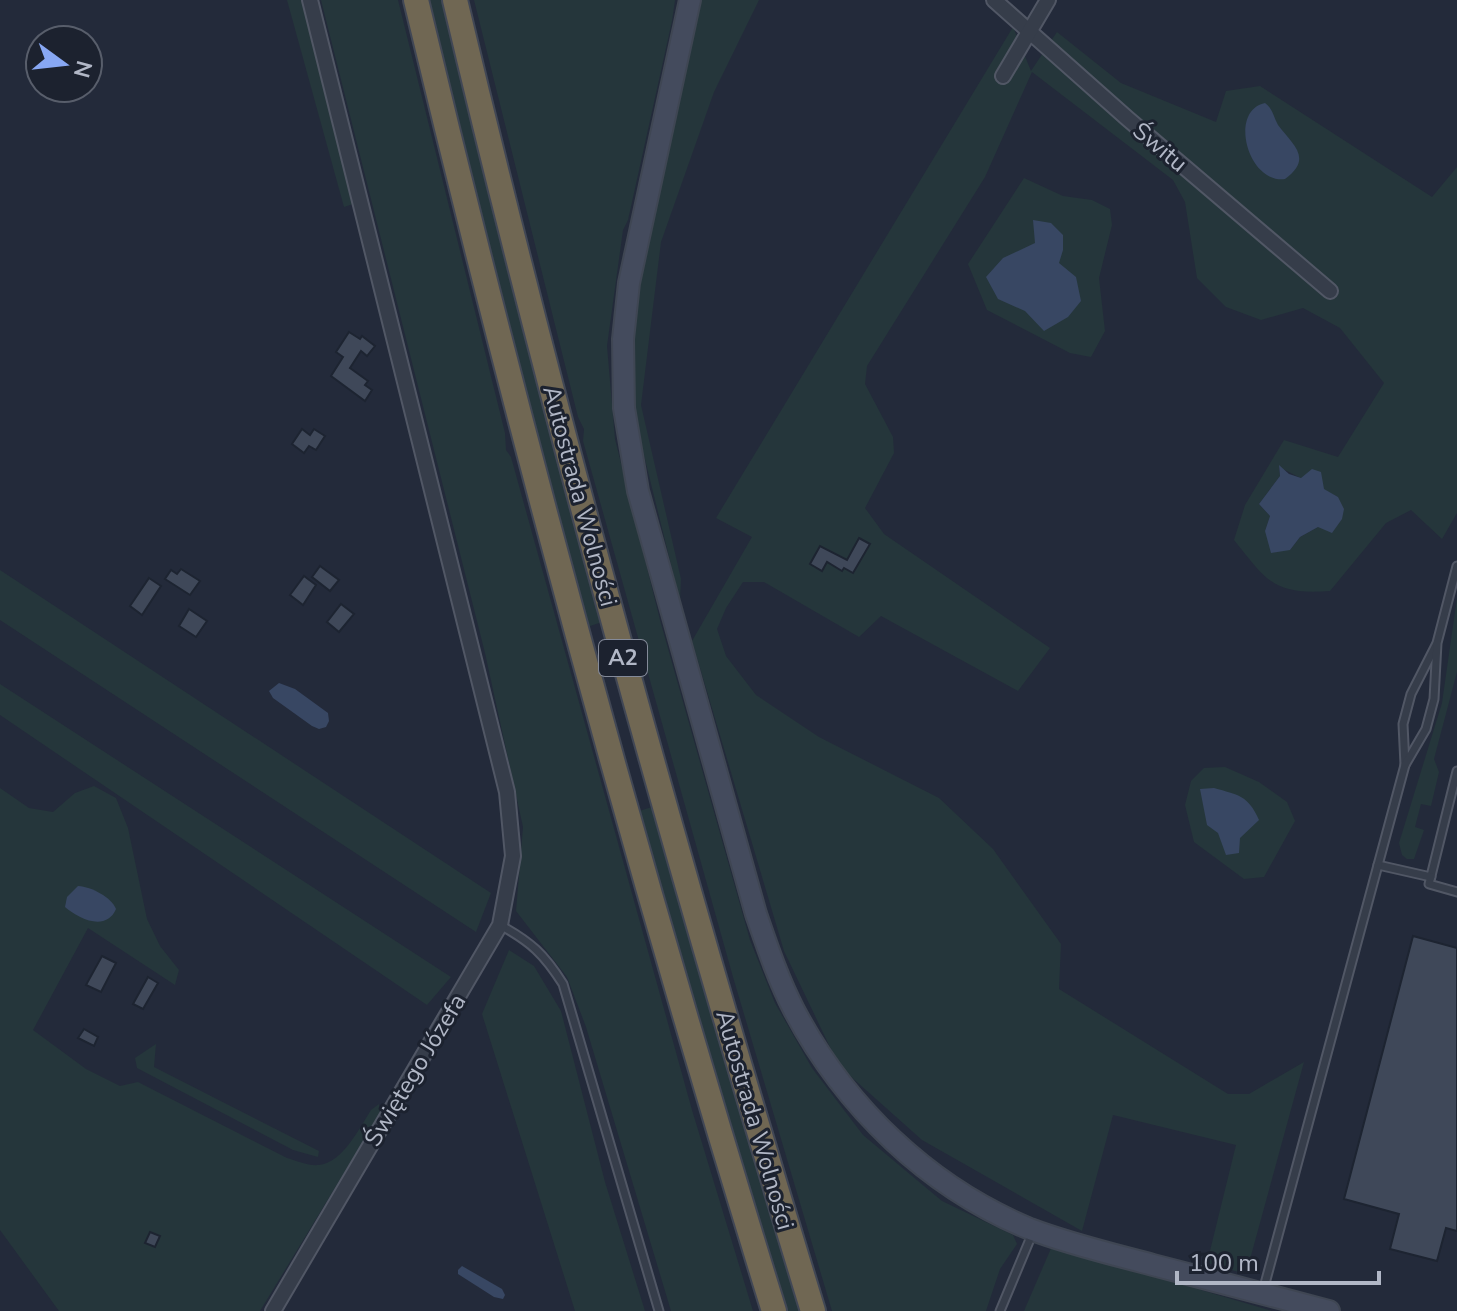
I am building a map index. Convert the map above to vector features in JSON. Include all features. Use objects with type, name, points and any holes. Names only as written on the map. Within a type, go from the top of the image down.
[{"type":"highway","name":"Autostrada Wolności","points":[[416,0],[478,258],[563,583],[689,1029],[774,1311]]},
{"type":"highway","name":"Autostrada Wolności","points":[[455,0],[519,264],[618,641],[813,1311]]},
{"type":"street","name":"Świętego Józefa","points":[[273,1311],[500,925],[513,856],[511,815],[504,777],[310,0]]},
{"type":"street","points":[[690,0],[634,252],[625,306],[624,408],[638,491],[756,914],[794,1010],[831,1070],[861,1108],[890,1137],[975,1201],[1033,1230],[1329,1311]]},
{"type":"street","name":"Świtu","points":[[994,0],[1330,291]]},
{"type":"street","points":[[1003,76],[1048,0]]},
{"type":"lane","points":[[1263,1293],[1405,765],[1426,729],[1434,699],[1437,643],[1457,566]]},
{"type":"lane","points":[[1405,765],[1403,724],[1411,694],[1437,643]]},
{"type":"lane","points":[[1457,771],[1429,884],[1457,892]]},
{"type":"lane","points":[[1378,865],[1431,877]]},
{"type":"lane","points":[[500,925],[528,940],[546,957],[563,984],[659,1311]]},
{"type":"lane","points":[[1000,1311],[1033,1230]]},
{"type":"shaded area","points":[[287,0],[302,0],[353,204],[344,207]]},
{"type":"shaded area","points":[[321,0],[398,0],[505,433],[506,450],[511,457],[692,1110],[753,1311],[671,1311],[586,1027],[567,977],[516,911],[523,827],[485,653]]},
{"type":"shaded area","points":[[424,0],[447,0],[602,622],[587,627]]},
{"type":"shaded area","points":[[474,0],[675,0],[628,220],[623,230],[607,346],[615,439],[660,620],[750,940],[775,1003],[812,1068],[863,1135],[942,1201],[1013,1235],[1017,1244],[1000,1269],[986,1311],[832,1311],[733,977],[583,441],[584,429],[578,417]]},
{"type":"shaded area","points":[[698,0],[759,0],[714,92],[661,242],[641,405],[681,579],[680,601],[633,411],[632,347],[638,290]]},
{"type":"shaded area","points":[[1013,27],[1031,71],[1057,32],[1121,83],[1216,122],[1226,91],[1260,86],[1432,197],[1457,167],[1457,513],[1442,539],[1411,510],[1386,523],[1330,591],[1311,592],[1283,587],[1255,566],[1234,540],[1245,505],[1284,440],[1338,457],[1384,383],[1340,328],[1303,308],[1261,320],[1226,307],[1197,278],[1185,202],[1173,180],[1032,72],[985,177],[867,366],[865,384],[893,437],[894,453],[865,508],[884,534],[1050,648],[1018,691],[881,616],[859,637],[764,582],[743,582],[717,629],[726,656],[756,695],[819,737],[939,798],[993,849],[1061,944],[1059,989],[1228,1094],[1249,1094],[1304,1062],[1246,1274],[1207,1263],[1236,1145],[1113,1115],[1082,1231],[922,1140],[839,1066],[784,951],[692,641],[752,537],[716,518]],"holes":[[[1279,467],[1338,497],[1318,527],[1300,537],[1290,550],[1265,531],[1270,516],[1259,504],[1280,476]]]},
{"type":"shaded area","points":[[1024,178],[1063,196],[1092,200],[1110,209],[1112,225],[1099,278],[1105,331],[1091,357],[1070,353],[987,310],[968,264]]},
{"type":"shaded area","points":[[0,570],[491,893],[476,932],[0,620]]},
{"type":"shaded area","points":[[1457,598],[1457,672],[1434,759],[1439,772],[1431,806],[1421,804],[1415,827],[1424,830],[1414,859],[1407,859],[1402,855],[1399,843],[1442,703]]},
{"type":"shaded area","points":[[0,684],[451,977],[427,1005],[0,715]]},
{"type":"shaded area","points":[[1225,767],[1259,782],[1287,802],[1295,821],[1264,877],[1244,879],[1194,842],[1185,805],[1191,781],[1204,768]]},
{"type":"shaded area","points":[[94,786],[116,798],[128,828],[147,919],[160,946],[179,970],[175,985],[88,928],[33,1030],[86,1069],[120,1086],[138,1082],[287,1158],[307,1164],[319,1165],[335,1158],[349,1144],[371,1110],[379,1104],[380,1114],[260,1311],[59,1311],[0,1230],[0,788],[29,808],[53,812],[75,793]]},
{"type":"shaded area","points":[[654,807],[804,1311],[782,1311],[639,811]]},
{"type":"shaded area","points":[[509,950],[534,966],[561,1011],[605,1182],[645,1311],[575,1311],[482,1014]]},
{"type":"shaded area","points":[[156,1044],[154,1067],[319,1151],[318,1157],[293,1150],[137,1068],[135,1058]]},
{"type":"shaded area","points":[[1052,1246],[1272,1311],[1024,1311]]},
{"type":"water","points":[[1265,103],[1298,151],[1298,164],[1285,179],[1272,177],[1261,170],[1247,146],[1247,119],[1254,109]]},
{"type":"water","points":[[1033,220],[1051,223],[1063,235],[1059,263],[1076,277],[1081,301],[1068,317],[1044,331],[1025,311],[998,299],[986,277],[1003,258],[1035,243]]},
{"type":"water","points":[[1279,465],[1289,474],[1301,478],[1312,469],[1321,472],[1324,489],[1338,497],[1344,509],[1342,519],[1332,533],[1318,527],[1300,537],[1290,550],[1271,553],[1265,531],[1270,516],[1259,504],[1280,476]]},
{"type":"water","points":[[279,683],[295,689],[328,713],[326,727],[319,729],[312,726],[273,698],[269,691]]},
{"type":"water","points":[[1214,788],[1241,797],[1251,805],[1259,820],[1240,838],[1239,853],[1226,855],[1218,833],[1207,825],[1200,789]]},
{"type":"water","points":[[78,886],[110,900],[116,909],[112,916],[99,922],[92,921],[77,916],[65,907],[67,897]]},
{"type":"water","points":[[462,1266],[502,1289],[503,1299],[494,1297],[458,1274]]},
{"type":"building","points":[[349,332],[360,339],[362,336],[375,346],[367,356],[361,351],[350,368],[368,381],[365,385],[372,390],[365,401],[331,376],[343,357],[336,352]]},
{"type":"building","points":[[302,429],[310,435],[314,429],[325,436],[316,450],[309,446],[304,453],[292,444]]},
{"type":"building","points":[[859,538],[870,544],[853,573],[844,568],[842,571],[827,562],[822,571],[810,564],[820,546],[847,560]]},
{"type":"building","points":[[320,566],[339,580],[330,591],[312,577]]},
{"type":"building","points":[[181,569],[200,581],[190,595],[165,579],[171,570],[177,574]]},
{"type":"building","points":[[304,576],[316,585],[303,605],[290,595]]},
{"type":"building","points":[[149,578],[161,586],[142,615],[130,606]]},
{"type":"building","points":[[341,604],[354,614],[339,632],[327,622]]},
{"type":"building","points":[[189,609],[207,621],[196,637],[179,626]]},
{"type":"building","points":[[1413,936],[1457,948],[1457,1231],[1446,1228],[1437,1261],[1390,1249],[1399,1214],[1344,1199]]},
{"type":"building","points":[[102,956],[116,963],[101,992],[86,985]]},
{"type":"building","points":[[148,977],[158,983],[143,1009],[133,1004]]},
{"type":"building","points":[[84,1029],[98,1037],[94,1046],[78,1038]]},
{"type":"building","points":[[150,1232],[160,1236],[155,1247],[145,1243]]}]
